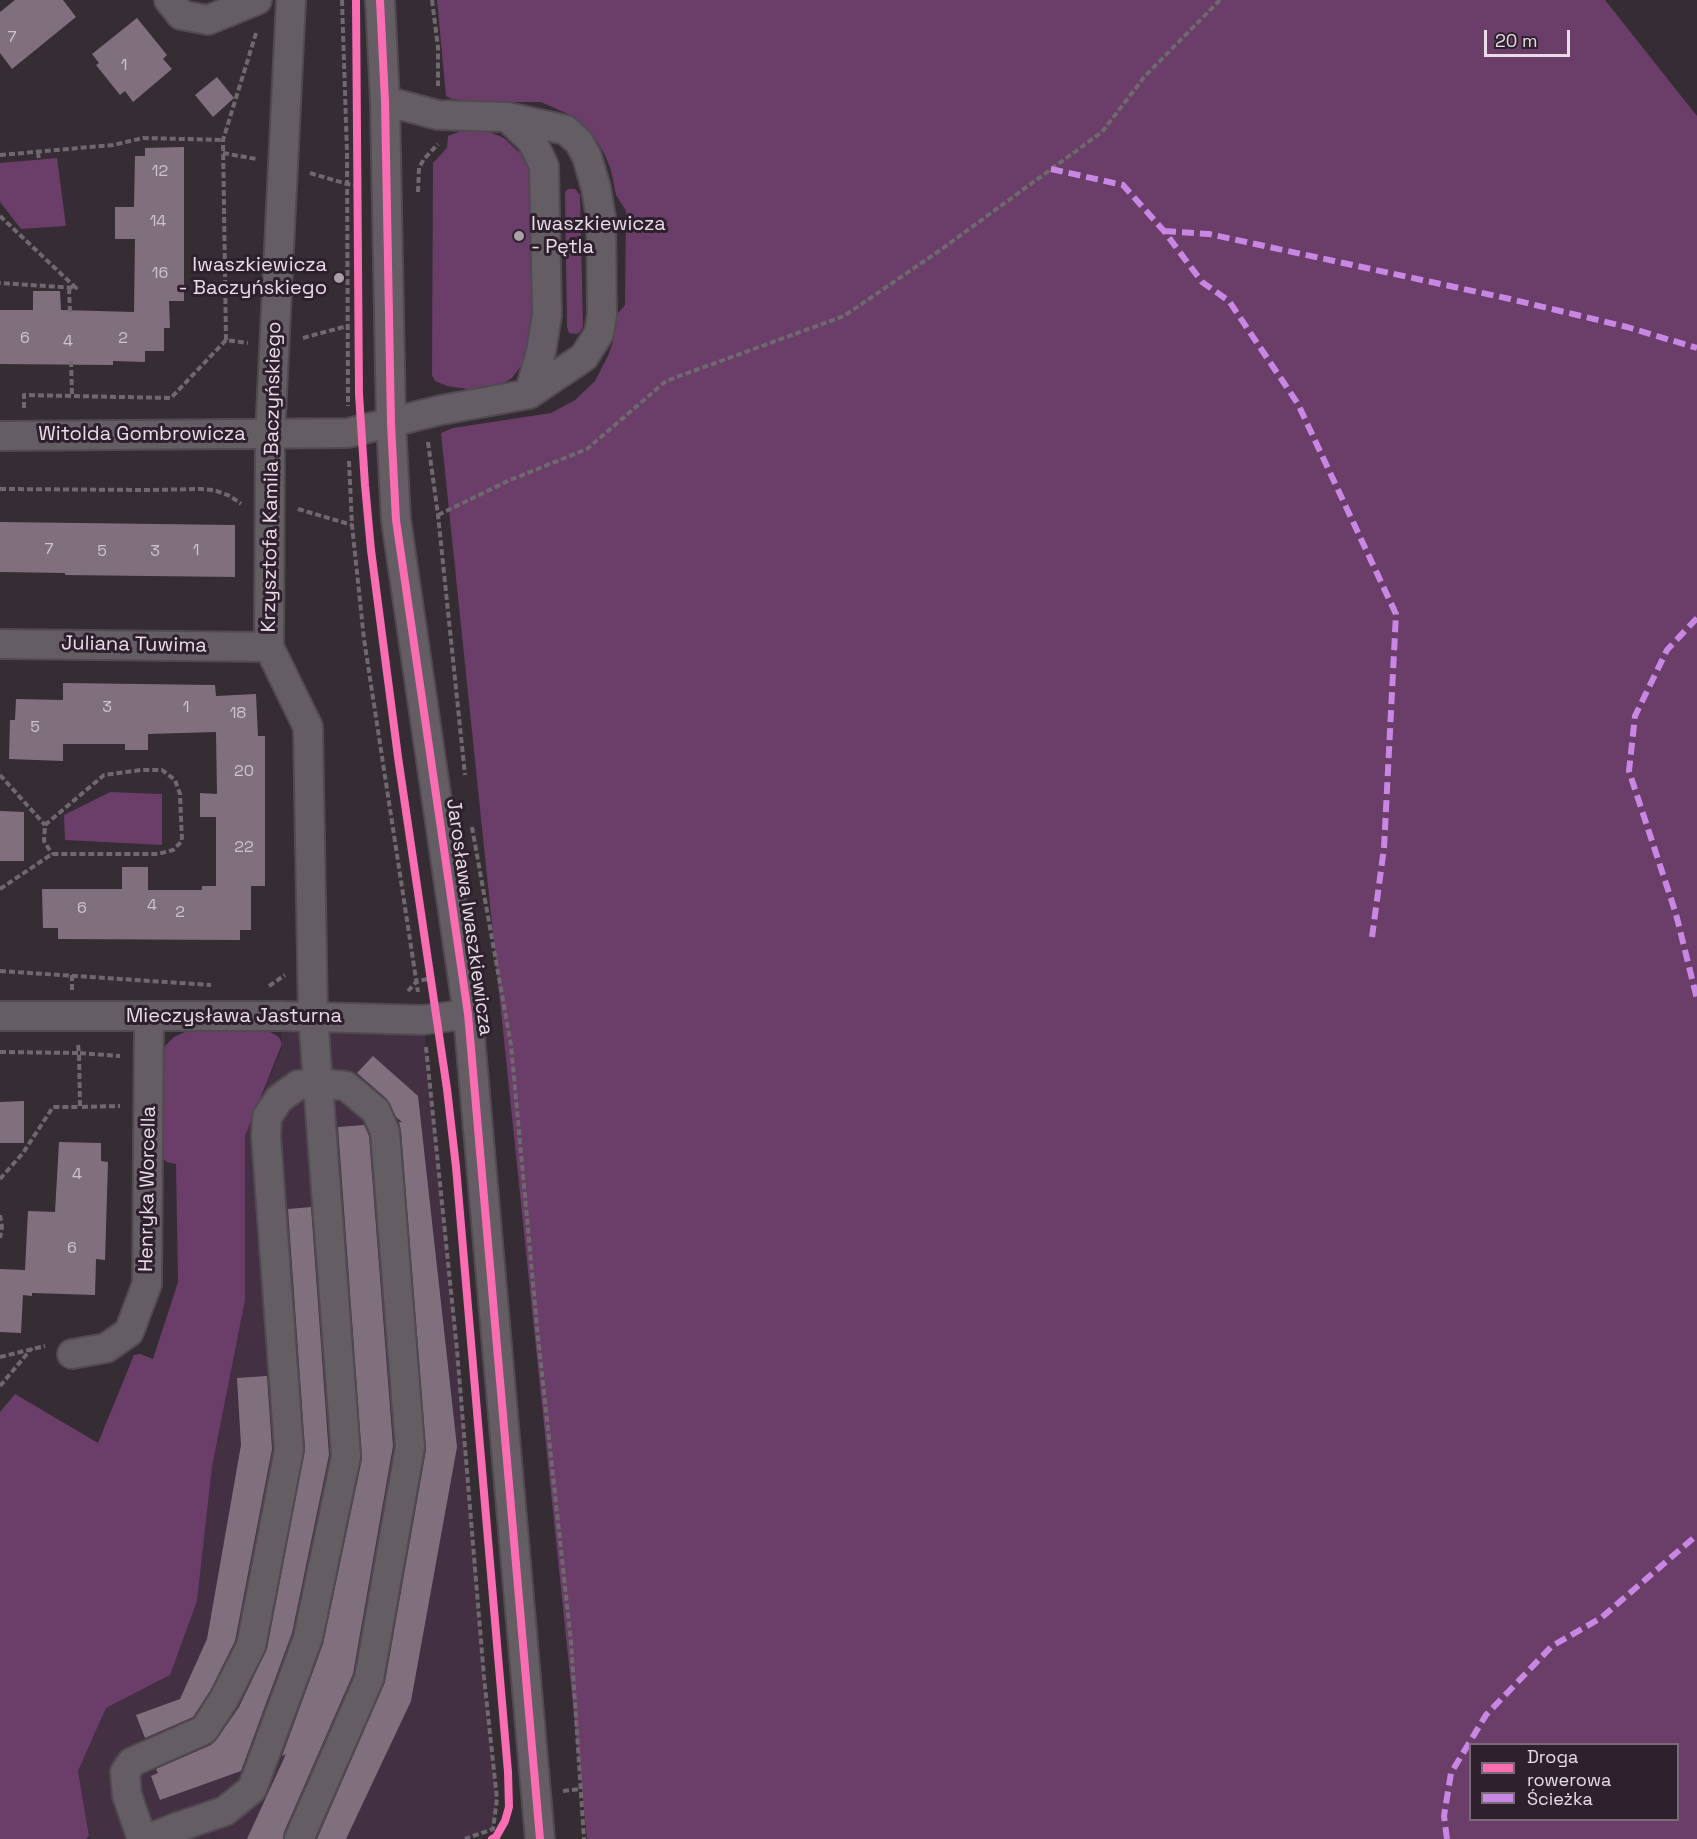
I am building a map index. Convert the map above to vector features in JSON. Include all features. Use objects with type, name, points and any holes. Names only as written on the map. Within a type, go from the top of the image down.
[{"type":"street","points":[[169,0],[181,15],[208,20],[255,1]]},
{"type":"street","name":"Krzysztofa Kamila Baczyńskiego","points":[[149,1839],[225,1811],[252,1789],[308,1638],[346,1456],[313,1017],[308,727],[268,647],[270,435],[291,0]]},
{"type":"street","name":"Jarosława Iwaszkiewicza","points":[[380,0],[385,101],[391,423],[396,520],[468,1014],[540,1839]]},
{"type":"street","points":[[385,101],[438,115],[507,117],[566,130],[579,142],[587,157],[596,188],[601,218],[602,315],[599,333],[584,357],[529,394]]},
{"type":"street","points":[[507,117],[531,140],[544,166],[547,315],[542,352],[529,394]]},
{"type":"street","name":"Witolda Gombrowicza","points":[[0,436],[348,433],[529,394]]},
{"type":"street","name":"Juliana Tuwima","points":[[0,644],[268,647]]},
{"type":"street","name":"Mieczysława Jasturna","points":[[0,1016],[430,1019],[468,1014]]},
{"type":"street","name":"Henryka Worcella","points":[[62,1349],[106,1348],[129,1332],[147,1284],[149,1017]]},
{"type":"street","points":[[142,1839],[127,1795],[125,1772],[132,1762],[204,1730],[224,1699],[251,1646],[289,1450],[266,1136],[267,1117],[279,1099],[298,1085],[318,1083],[346,1086],[376,1111],[385,1132],[410,1447],[369,1679],[299,1839]]},
{"type":"path","points":[[342,0],[347,153],[348,433],[352,525],[364,639],[430,1019]]},
{"type":"path","points":[[418,200],[419,168],[439,143],[438,47],[432,0]]},
{"type":"path","points":[[438,515],[510,480],[587,449],[666,381],[844,316],[939,251],[1102,132],[1145,76],[1220,0]]},
{"type":"path","points":[[226,340],[223,140],[258,25],[255,1]]},
{"type":"path","points":[[0,156],[113,145],[143,138],[223,140]]},
{"type":"path","points":[[38,152],[39,160]]},
{"type":"path","points":[[357,178],[358,197]]},
{"type":"path","points":[[0,216],[76,288],[0,283]]},
{"type":"path","points":[[69,288],[70,312]]},
{"type":"path","points":[[71,361],[72,396]]},
{"type":"path","points":[[24,414],[24,395],[171,398]]},
{"type":"path","points":[[424,415],[438,515],[465,783]]},
{"type":"path","points":[[0,489],[214,490],[230,496],[244,506],[300,509],[352,525]]},
{"type":"path","points":[[0,889],[52,855],[158,854],[173,850],[182,841],[180,794],[175,780],[162,770],[141,770],[104,775],[45,825]]},
{"type":"path","points":[[0,775],[45,825],[44,841],[52,855]]},
{"type":"path","points":[[471,818],[511,1045],[537,1325],[571,1642],[584,1839]]},
{"type":"path","points":[[430,968],[430,1019],[484,1677],[497,1799],[493,1828],[465,1839]]},
{"type":"path","points":[[264,987],[272,986],[291,969]]},
{"type":"path","points":[[0,971],[222,986]]},
{"type":"path","points":[[72,975],[73,1016],[79,1053],[80,1107]]},
{"type":"path","points":[[0,1053],[79,1053],[131,1057]]},
{"type":"path","points":[[0,1179],[23,1153],[53,1107],[130,1106]]},
{"type":"path","points":[[0,1215],[2,1227],[0,1238]]},
{"type":"path","points":[[0,1356],[32,1348],[62,1349]]},
{"type":"path","points":[[0,1386],[32,1348]]},
{"type":"path","points":[[492,1839],[501,1829]]},
{"type":"shaded area","points":[[437,0],[1605,0],[1697,116],[1697,1839],[587,1839],[441,433],[453,428],[551,413],[575,400],[595,381],[613,341],[614,318],[625,305],[626,211],[616,195],[611,170],[605,155],[596,140],[575,117],[541,102],[484,102],[452,99],[446,96]]},
{"type":"shaded area","points":[[466,129],[485,130],[504,138],[521,154],[532,174],[535,332],[527,358],[512,378],[501,385],[474,390],[447,386],[435,381],[432,375],[433,163],[447,148],[448,136]]},
{"type":"shaded area","points":[[57,158],[66,226],[21,229],[0,202],[0,163]]},
{"type":"shaded area","points":[[568,189],[575,189],[580,195],[583,327],[576,334],[569,333],[567,327],[565,192]]},
{"type":"shaded area","points":[[110,792],[162,794],[162,845],[65,840],[64,815]]},
{"type":"shaded area","points":[[280,1016],[423,1020],[457,1350],[484,1677],[497,1799],[493,1829],[465,1839],[90,1839],[78,1771],[106,1708],[170,1675],[197,1601],[212,1467],[245,1300],[245,1136],[282,1048]]},
{"type":"shaded area","points":[[185,1032],[270,1032],[279,1037],[282,1044],[245,1136],[245,1300],[212,1467],[197,1601],[170,1675],[106,1708],[78,1771],[89,1836],[86,1839],[0,1839],[0,1412],[15,1394],[98,1443],[134,1355],[140,1354],[153,1359],[178,1282],[176,1164],[167,1162],[160,1156],[160,1067],[165,1046],[174,1037]]},
{"type":"building","points":[[15,0],[63,0],[76,17],[12,69],[0,53],[0,12]]},
{"type":"building","points":[[137,18],[167,55],[163,59],[172,69],[133,102],[125,91],[120,95],[96,65],[99,63],[92,54]]},
{"type":"building","points":[[217,77],[234,98],[213,117],[195,95]]},
{"type":"building","points":[[184,147],[184,301],[169,301],[170,328],[164,328],[164,351],[145,351],[145,362],[113,361],[113,365],[0,364],[0,310],[33,310],[33,291],[60,291],[61,310],[134,312],[135,239],[115,239],[115,207],[134,207],[135,156],[145,156],[145,148]]},
{"type":"building","points":[[0,522],[235,525],[235,577],[0,572]]},
{"type":"building","points":[[63,683],[215,685],[216,696],[256,694],[258,736],[265,736],[265,886],[251,886],[251,930],[240,930],[240,940],[58,939],[58,928],[43,928],[42,889],[122,889],[122,867],[148,867],[148,890],[202,890],[202,886],[216,886],[216,817],[200,817],[200,793],[217,794],[216,732],[148,734],[148,750],[125,750],[125,744],[63,744],[63,761],[9,759],[10,720],[15,720],[16,699],[63,700]]},
{"type":"building","points":[[0,811],[24,812],[24,861],[0,861]]},
{"type":"building","points":[[373,1056],[418,1096],[457,1447],[411,1701],[346,1839],[317,1839],[385,1682],[426,1450],[399,1122],[402,1122],[396,1117],[387,1099],[357,1073]]},
{"type":"building","points":[[24,1101],[24,1143],[0,1143],[0,1102]]},
{"type":"building","points":[[364,1125],[369,1136],[393,1446],[353,1674],[284,1832],[283,1839],[247,1839],[286,1754],[282,1756],[323,1644],[362,1459],[338,1127]]},
{"type":"building","points":[[59,1142],[101,1143],[101,1161],[108,1162],[105,1260],[96,1259],[95,1295],[32,1293],[32,1296],[23,1295],[21,1333],[0,1332],[0,1269],[25,1270],[28,1211],[55,1212]]},
{"type":"building","points":[[311,1207],[329,1455],[292,1633],[241,1771],[160,1800],[151,1776],[158,1773],[156,1769],[211,1745],[217,1739],[239,1707],[267,1649],[305,1449],[288,1209]]},
{"type":"building","points":[[267,1376],[272,1449],[235,1641],[210,1691],[193,1717],[145,1738],[136,1715],[180,1699],[207,1639],[241,1445],[237,1378]]},
{"type":"marked path","points":[[1051,169],[1123,185],[1164,231],[1202,282],[1229,301],[1298,404],[1396,614],[1384,848],[1372,937]]},
{"type":"marked path","points":[[1164,231],[1209,234],[1510,299],[1627,327],[1697,348]]},
{"type":"marked path","points":[[1697,618],[1667,650],[1635,716],[1629,771],[1676,914],[1697,999]]},
{"type":"marked path","points":[[1469,1743],[1486,1715],[1552,1646],[1601,1618],[1697,1535]]},
{"type":"marked path","points":[[1447,1839],[1444,1816],[1451,1773],[1469,1743]]},
{"type":"cycle path","points":[[356,0],[359,394],[365,485],[371,550],[398,757],[447,1089],[456,1167],[508,1772],[509,1807],[505,1821],[496,1837],[492,1839]]},
{"type":"cycle path","points":[[380,0],[385,101],[391,423],[396,520],[468,1014],[540,1839]]},
{"type":"place","name":"Iwaszkiewicza - Pętla","points":[[519,236]]},
{"type":"place","name":"Iwaszkiewicza - Baczyńskiego","points":[[339,278]]}]
